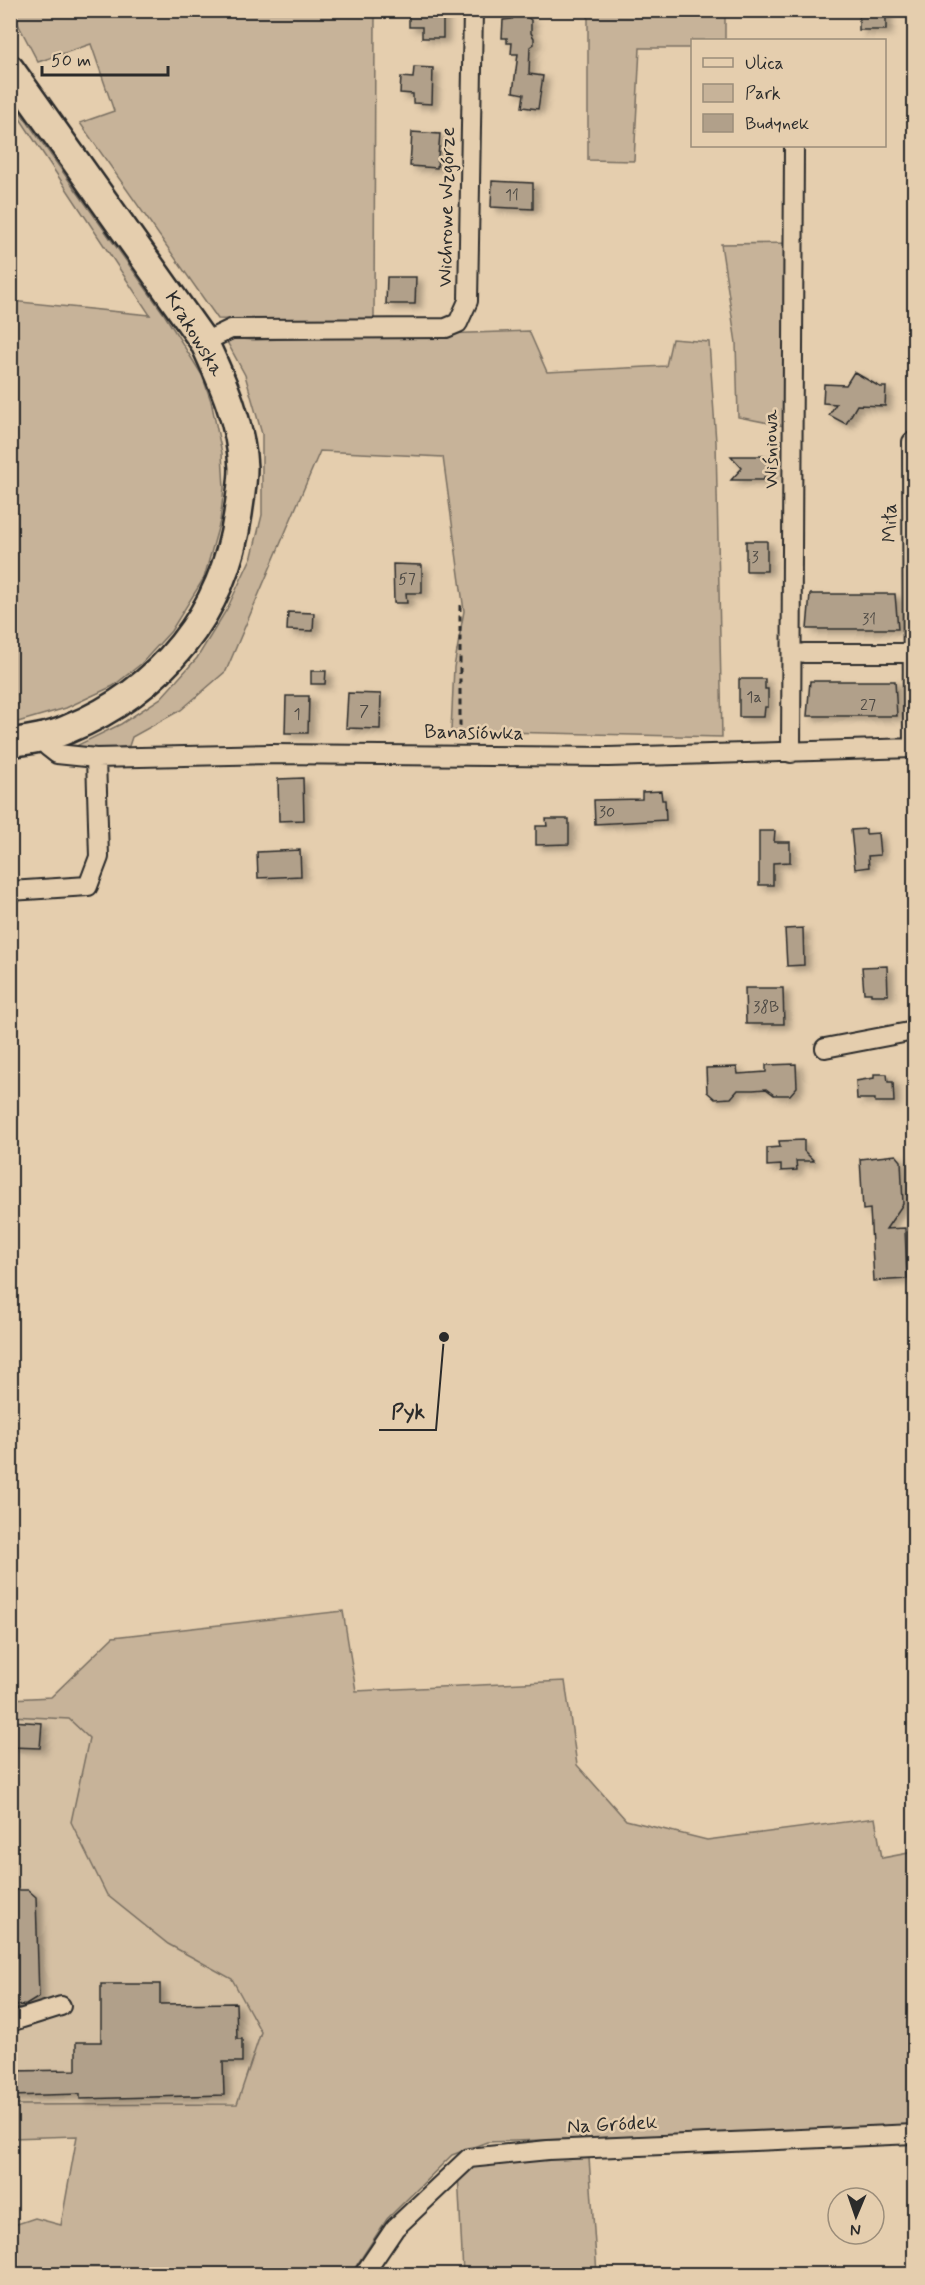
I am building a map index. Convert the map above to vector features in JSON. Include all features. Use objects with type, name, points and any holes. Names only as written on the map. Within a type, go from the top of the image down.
[{"type":"main road","name":"Krakowska","points":[[10,69],[204,342],[224,384],[233,410],[243,468],[237,524],[230,558],[216,592],[176,655],[150,680],[108,710],[67,730],[41,738],[10,743]]},
{"type":"street","name":"Wichrowe Wzgórze","points":[[204,342],[231,329],[446,328],[458,322],[468,301],[473,10]]},
{"type":"street","name":"Wiśniowa","points":[[791,753],[794,147]]},
{"type":"street","name":"Miła","points":[[912,442],[914,748]]},
{"type":"street","points":[[804,653],[912,653]]},
{"type":"street","name":"Banasiówka","points":[[41,738],[57,754],[96,758],[271,754],[608,757],[914,748]]},
{"type":"street","points":[[10,891],[88,886],[99,857],[96,758]]},
{"type":"street","points":[[825,1048],[915,1030]]},
{"type":"street","points":[[10,2022],[61,2006]]},
{"type":"street","name":"Na Gródek","points":[[364,2274],[394,2228],[469,2158],[548,2150],[915,2134]]},
{"type":"path","points":[[460,604],[460,756]]},
{"type":"shaded area","points":[[11,1716],[69,1719],[89,1738],[82,1776],[168,1944],[232,1979],[261,2032],[237,2104],[11,2105]]},
{"type":"green space","points":[[14,11],[375,11],[374,323],[218,319],[80,123],[114,111],[91,44],[38,62],[17,22]]},
{"type":"green space","points":[[588,11],[725,11],[725,39],[691,39],[691,48],[640,48],[634,161],[588,160]]},
{"type":"green space","points":[[11,99],[164,314],[202,375],[211,401],[222,453],[224,488],[220,521],[204,578],[171,631],[141,664],[113,686],[66,708],[11,724],[11,301],[150,315],[11,105]]},
{"type":"green space","points":[[801,243],[800,429],[738,417],[736,343],[721,244]]},
{"type":"green space","points":[[529,331],[547,372],[666,366],[672,339],[709,342],[716,442],[722,737],[451,731],[454,667],[464,611],[443,457],[320,451],[226,671],[181,710],[132,737],[129,746],[81,752],[78,745],[121,724],[161,698],[197,658],[227,609],[252,556],[262,515],[262,434],[245,375],[225,338],[254,340]]},
{"type":"green space","points":[[343,1611],[356,1691],[565,1681],[577,1765],[626,1820],[707,1840],[875,1818],[882,1858],[914,1852],[914,2126],[487,2142],[452,2155],[387,2219],[351,2274],[11,2274],[11,2226],[35,2218],[61,2225],[77,2136],[11,2138],[11,2105],[237,2104],[261,2032],[232,1979],[168,1944],[107,1895],[71,1822],[89,1738],[69,1719],[11,1716],[11,1699],[51,1697],[113,1637]]},
{"type":"green space","points":[[589,2158],[597,2274],[463,2274],[458,2172],[484,2161]]},
{"type":"building","points":[[422,10],[443,10],[443,38],[422,38],[422,27],[409,27],[409,13],[422,13]]},
{"type":"building","points":[[859,10],[886,10],[886,30],[859,30]]},
{"type":"building","points":[[519,11],[531,20],[531,33],[534,38],[534,44],[530,47],[529,74],[543,76],[538,109],[522,107],[524,94],[513,92],[518,54],[511,54],[512,43],[507,43],[507,38],[502,38],[503,20],[512,19]]},
{"type":"building","points":[[414,67],[433,68],[432,104],[413,103],[413,94],[400,93],[401,77],[413,78]]},
{"type":"building","points":[[412,132],[440,134],[437,168],[410,166]]},
{"type":"building","points":[[492,181],[533,183],[533,209],[491,207]]},
{"type":"building","points":[[387,277],[416,277],[415,304],[386,304]]},
{"type":"building","points":[[854,372],[880,387],[886,387],[885,406],[857,405],[846,424],[829,415],[836,404],[823,403],[824,384],[846,385]]},
{"type":"building","points":[[731,456],[772,458],[772,477],[764,477],[764,480],[731,480],[742,468]]},
{"type":"building","points":[[746,541],[767,541],[767,571],[746,571]]},
{"type":"building","points":[[393,564],[422,565],[422,593],[406,593],[407,603],[394,603]]},
{"type":"building","points":[[810,594],[895,594],[898,629],[807,629]]},
{"type":"building","points":[[288,612],[314,613],[313,631],[287,630]]},
{"type":"building","points":[[311,671],[326,671],[325,684],[311,684]]},
{"type":"building","points":[[739,679],[765,679],[765,689],[768,689],[768,707],[765,707],[764,717],[739,717]]},
{"type":"building","points":[[810,681],[895,681],[897,716],[807,716]]},
{"type":"building","points":[[348,693],[381,694],[380,729],[346,728]]},
{"type":"building","points":[[286,696],[309,696],[308,733],[285,733]]},
{"type":"building","points":[[303,778],[304,820],[279,821],[278,779]]},
{"type":"building","points":[[661,791],[662,800],[665,800],[666,820],[595,824],[594,800],[642,799],[642,792]]},
{"type":"building","points":[[546,819],[569,819],[569,844],[536,845],[536,826],[547,826]]},
{"type":"building","points":[[866,829],[866,834],[878,833],[880,855],[868,856],[869,867],[855,869],[851,830]]},
{"type":"building","points":[[759,831],[775,831],[774,842],[790,842],[790,862],[773,863],[773,885],[759,885]]},
{"type":"building","points":[[300,850],[301,876],[258,878],[257,852]]},
{"type":"building","points":[[803,928],[804,965],[787,966],[785,929]]},
{"type":"building","points":[[887,966],[888,995],[864,993],[862,967]]},
{"type":"building","points":[[745,988],[783,988],[784,1024],[746,1024]]},
{"type":"building","points":[[796,1064],[797,1087],[790,1095],[774,1095],[766,1089],[738,1090],[731,1098],[715,1099],[707,1092],[706,1068],[737,1067],[738,1074],[766,1072],[766,1065]]},
{"type":"building","points":[[874,1074],[887,1074],[888,1082],[893,1082],[894,1102],[857,1099],[856,1081],[874,1078]]},
{"type":"building","points":[[804,1140],[804,1151],[814,1161],[796,1161],[797,1170],[781,1171],[781,1165],[767,1166],[767,1148],[780,1147],[779,1141]]},
{"type":"building","points":[[896,1155],[901,1161],[903,1204],[886,1229],[905,1228],[907,1279],[874,1281],[870,1209],[863,1210],[860,1159]]},
{"type":"building","points":[[10,1721],[42,1723],[40,1748],[10,1747]]},
{"type":"building","points":[[10,1890],[28,1890],[36,1897],[39,1997],[26,2005],[10,2006]]},
{"type":"building","points":[[101,1984],[160,1984],[160,2004],[236,2003],[237,2039],[242,2039],[242,2062],[223,2062],[224,2095],[80,2099],[80,2094],[10,2096],[10,2071],[76,2070],[76,2042],[101,2042]]},
{"type":"place","name":"Pyk","points":[[444,1337]]}]
